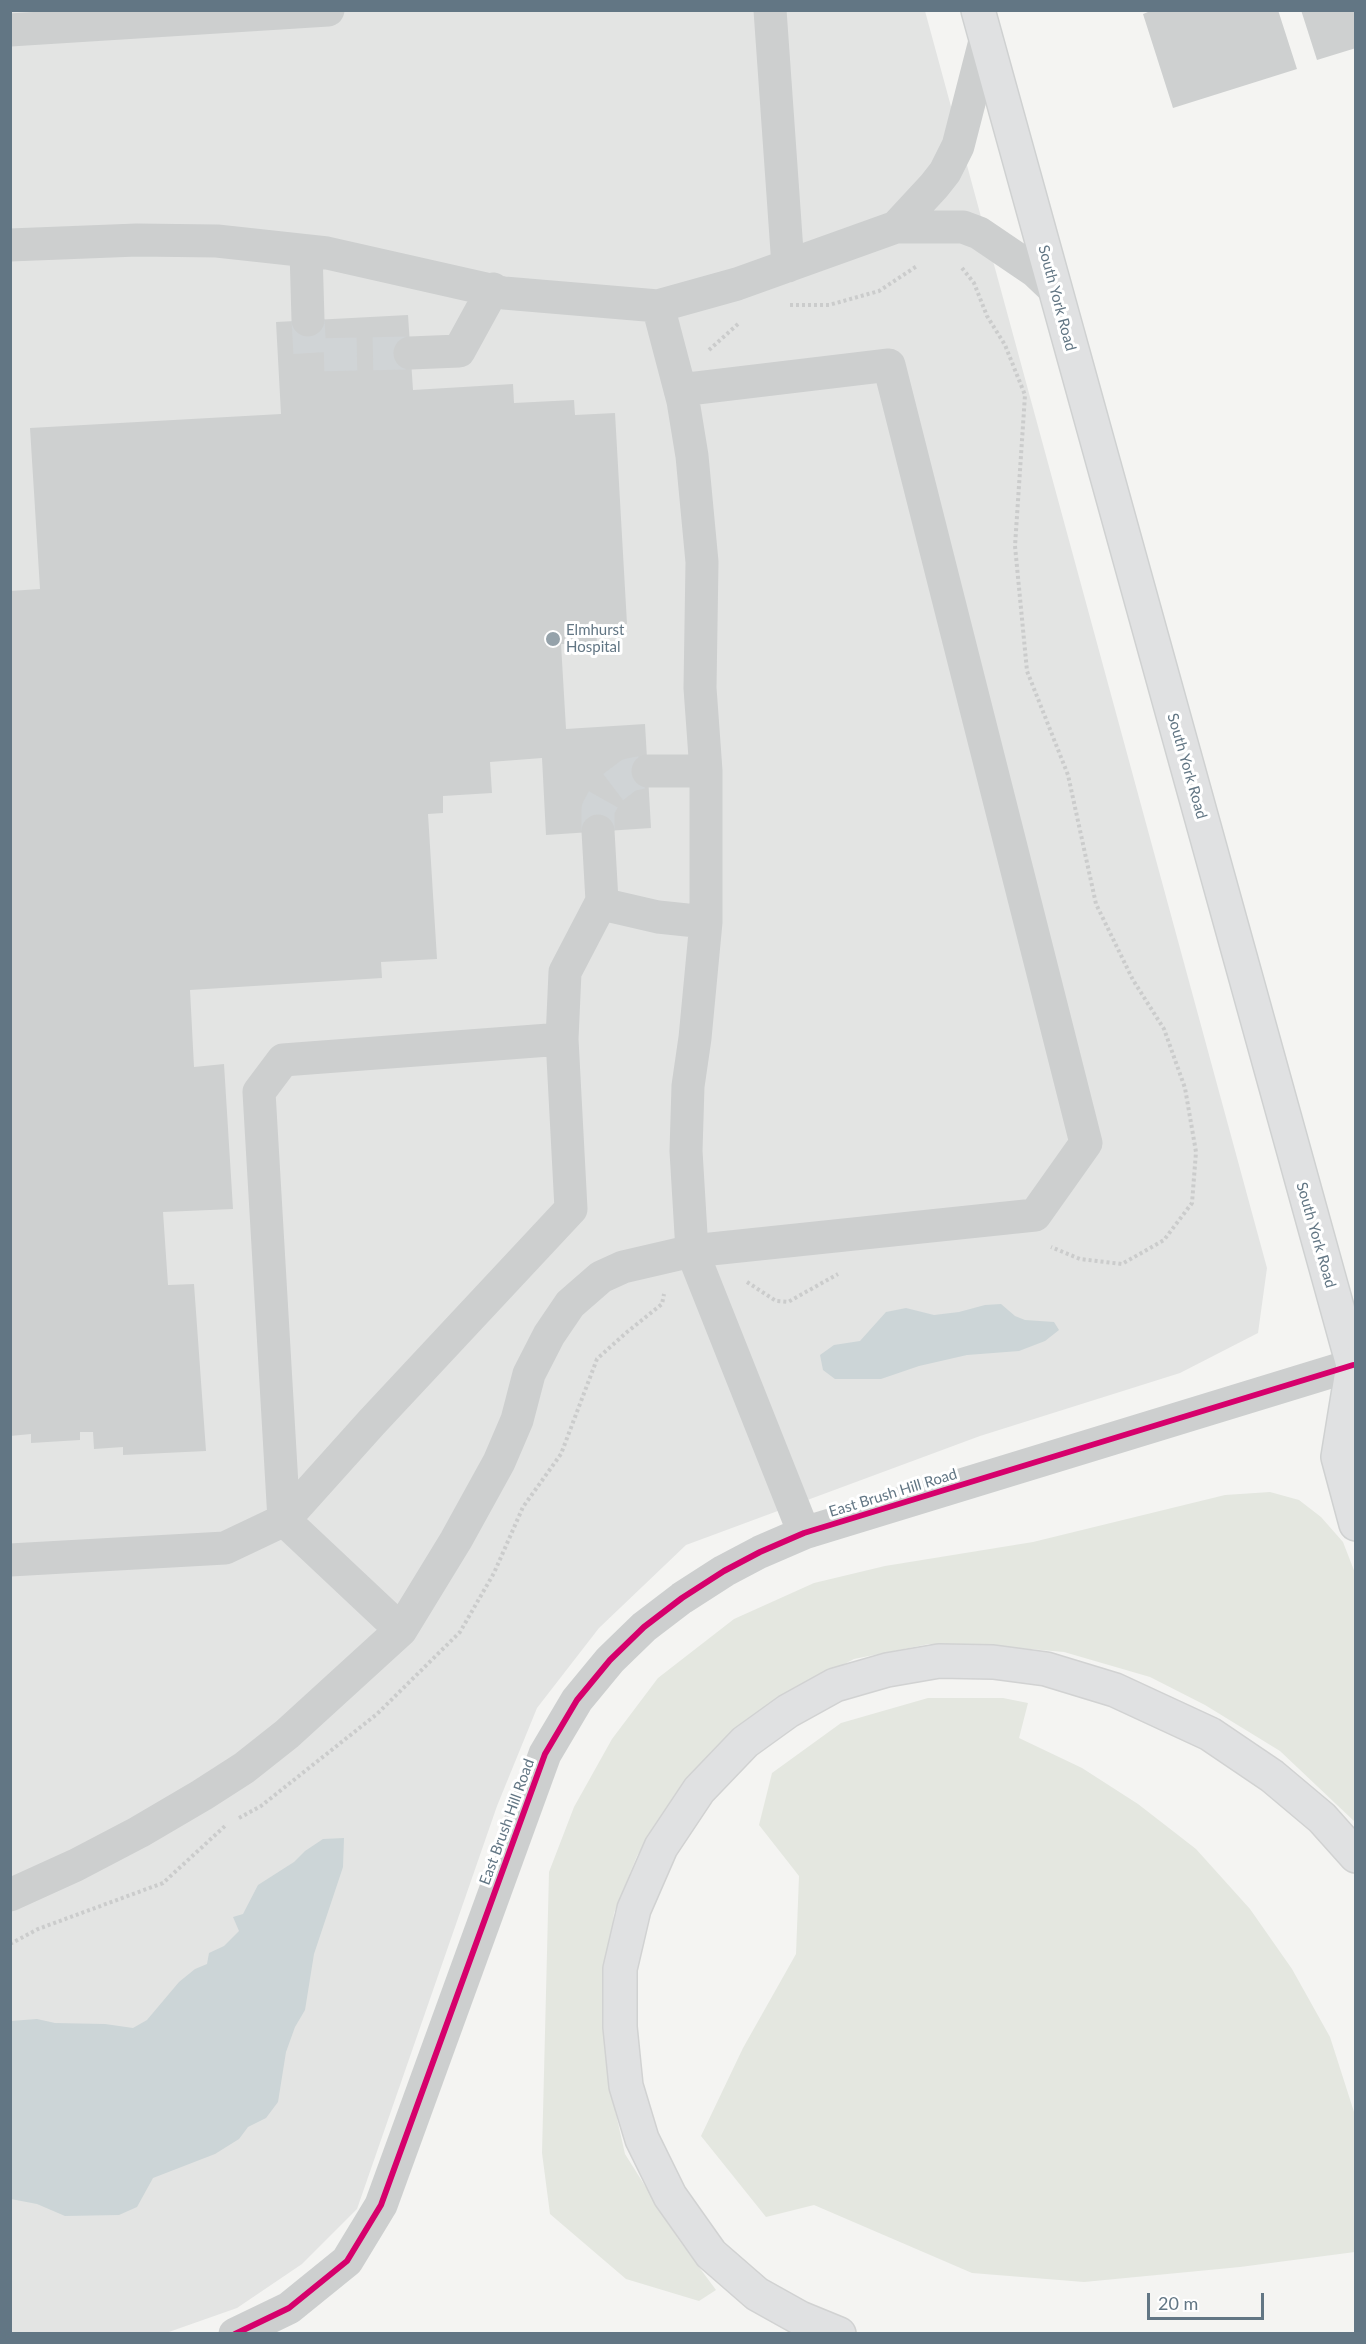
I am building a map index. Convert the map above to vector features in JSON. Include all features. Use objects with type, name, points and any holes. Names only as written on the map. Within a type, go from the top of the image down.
[{"type":"main road","name":"South York Road","points":[[982,24],[1355,1366],[1338,1457],[1356,1524]]},
{"type":"main road","points":[[838,2334],[800,2318],[757,2294],[711,2254],[670,2196],[642,2139],[626,2086],[620,2027],[620,1969],[634,1909],[661,1847],[699,1790],[745,1742],[788,1711],[835,1685],[887,1670],[939,1661],[993,1662],[1046,1669],[1115,1690],[1210,1734],[1272,1776],[1322,1818],[1356,1856]]},
{"type":"street","points":[[10,30],[328,10]]},
{"type":"street","points":[[770,10],[788,266]]},
{"type":"street","points":[[896,227],[945,172],[958,146],[982,24]]},
{"type":"street","points":[[10,245],[137,240],[217,241],[327,253],[504,293],[658,306],[737,284],[896,227],[963,227],[979,233],[1008,250],[1054,289]]},
{"type":"street","points":[[306,250],[308,320]]},
{"type":"street","points":[[410,353],[459,351],[493,289]]},
{"type":"street","points":[[658,306],[680,390],[692,456],[702,562],[700,688],[706,771],[706,922],[688,1086],[686,1151],[697,1262],[804,1533]]},
{"type":"street","points":[[10,1895],[76,1865],[128,1837],[244,1768],[287,1734],[401,1630],[456,1540],[499,1462],[517,1420],[529,1374],[549,1335],[570,1304],[601,1277],[623,1268],[697,1262],[1035,1215],[1086,1143],[889,365],[680,390]]},
{"type":"street","points":[[648,771],[706,771]]},
{"type":"street","points":[[10,1560],[225,1548],[284,1520],[571,1209],[562,1039],[565,972],[602,901],[598,831]]},
{"type":"street","points":[[602,901],[627,911],[706,922]]},
{"type":"street","points":[[401,1630],[284,1520],[259,1092],[283,1060],[562,1039]]},
{"type":"street","name":"East Brush Hill Road","points":[[235,2334],[289,2308],[347,2261],[381,2205],[544,1754],[577,1700],[610,1660],[644,1627],[682,1598],[724,1571],[804,1533],[1355,1366]]},
{"type":"path","points":[[788,306],[829,305],[879,291],[916,266],[924,264]]},
{"type":"path","points":[[960,267],[974,283],[987,316],[1005,345],[1025,395],[1015,546],[1027,671],[1068,774],[1096,904],[1133,980],[1164,1029],[1185,1088],[1196,1152],[1192,1203],[1164,1240],[1122,1264],[1080,1259],[1044,1244]]},
{"type":"path","points":[[680,390],[710,348],[746,316]]},
{"type":"path","points":[[236,1820],[261,1806],[377,1714],[460,1632],[494,1574],[523,1508],[561,1454],[597,1359],[662,1304],[666,1280],[697,1262],[727,1269],[776,1301],[788,1302],[843,1271]]},
{"type":"path","points":[[10,1944],[38,1929],[164,1883],[228,1824]]},
{"type":"shaded area","name":"Elmhurst Hospital","points":[[11,11],[925,11],[1267,1268],[1258,1333],[1180,1373],[980,1436],[686,1545],[599,1628],[537,1708],[497,1806],[357,2209],[302,2264],[237,2308],[166,2333],[11,2334]]},
{"type":"shaded area","points":[[1001,1304],[1015,1316],[1025,1320],[1054,1322],[1059,1330],[1045,1341],[1019,1351],[967,1355],[919,1366],[881,1379],[835,1379],[823,1370],[820,1355],[834,1345],[860,1341],[886,1312],[906,1308],[934,1315]]},
{"type":"shaded area","points":[[1270,1492],[1299,1500],[1321,1517],[1343,1542],[1355,1573],[1355,1822],[1280,1751],[1205,1705],[1150,1677],[1064,1652],[995,1646],[929,1644],[854,1659],[780,1698],[722,1747],[670,1802],[637,1856],[614,1913],[606,1992],[611,2092],[625,2154],[679,2240],[716,2290],[699,2301],[626,2279],[550,2214],[542,2153],[549,1872],[574,1807],[612,1739],[658,1678],[734,1619],[814,1583],[885,1566],[1033,1542],[1225,1495]]},
{"type":"shaded area","points":[[928,1698],[1003,1698],[1028,1703],[1019,1738],[1082,1768],[1138,1804],[1196,1849],[1250,1909],[1292,1969],[1330,2037],[1355,2115],[1355,2252],[1240,2267],[1084,2282],[972,2273],[814,2205],[766,2217],[701,2136],[743,2048],[796,1954],[799,1876],[759,1825],[772,1773],[841,1723]]},
{"type":"shaded area","points":[[344,1838],[343,1867],[314,1954],[305,2010],[295,2027],[286,2052],[278,2102],[266,2118],[248,2127],[239,2139],[215,2154],[153,2178],[137,2207],[119,2215],[65,2216],[37,2204],[11,2199],[11,2021],[37,2019],[55,2023],[105,2024],[133,2028],[147,2020],[179,1982],[195,1969],[207,1964],[209,1953],[224,1946],[239,1931],[233,1917],[243,1914],[258,1885],[294,1862],[323,1839]]},
{"type":"building","points":[[1153,10],[1278,10],[1297,69],[1173,108],[1143,14]]},
{"type":"building","points":[[1301,10],[1356,10],[1356,48],[1317,60]]},
{"type":"building","points":[[408,315],[413,390],[513,384],[514,403],[574,400],[575,415],[615,413],[627,624],[596,626],[597,643],[561,644],[566,729],[645,724],[651,828],[546,835],[542,758],[490,762],[492,793],[443,796],[443,813],[428,814],[437,959],[381,962],[382,978],[190,990],[194,1067],[224,1064],[233,1209],[163,1212],[168,1285],[194,1284],[206,1451],[123,1455],[123,1447],[94,1449],[93,1432],[80,1432],[80,1440],[31,1443],[31,1434],[10,1436],[10,591],[40,589],[30,428],[281,414],[276,322]]},
{"type":"tunnel","points":[[308,320],[310,355],[410,353]]},
{"type":"tunnel","points":[[598,831],[598,809],[608,791],[629,775],[648,771]]},
{"type":"cycle path","points":[[235,2334],[289,2308],[347,2261],[381,2205],[545,1754],[577,1700],[610,1660],[644,1627],[682,1598],[724,1571],[804,1533],[1353,1365]]},
{"type":"place","name":"Elmhurst Hospital","points":[[553,639]]}]
